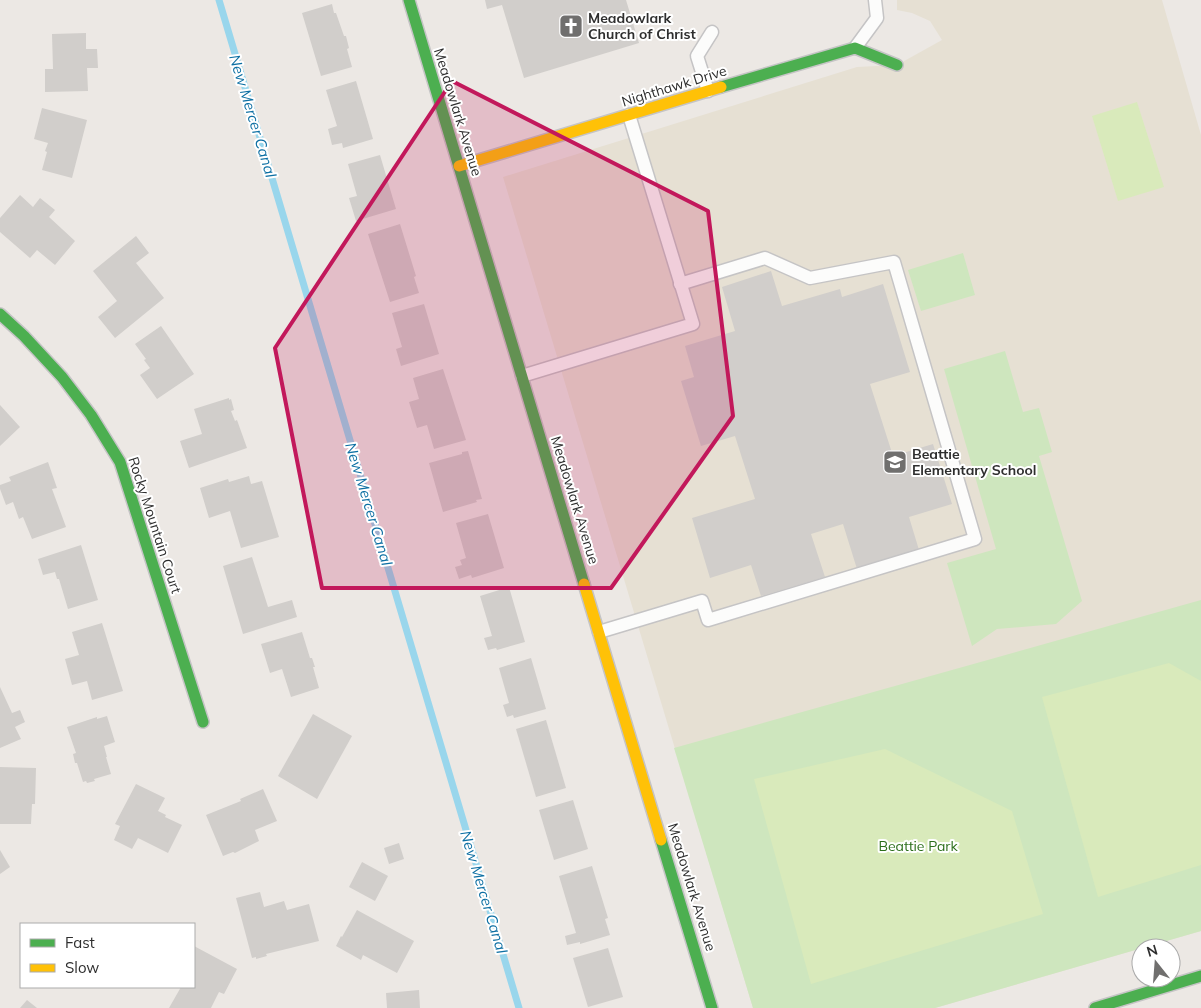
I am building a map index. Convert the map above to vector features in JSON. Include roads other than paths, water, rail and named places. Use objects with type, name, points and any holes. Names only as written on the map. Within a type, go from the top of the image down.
[{"type":"street","name":"Meadowlark Avenue","points":[[409,0],[712,1008]]},
{"type":"street","name":"Nighthawk Drive","points":[[459,166],[855,48]]},
{"type":"street","points":[[855,48],[897,65]]},
{"type":"street","name":"Rocky Mountain Court","points":[[0,314],[24,336],[62,378],[91,415],[120,462],[203,722]]},
{"type":"street","points":[[1095,1008],[1201,976]]},
{"type":"lane","points":[[855,48],[877,18],[875,0]]},
{"type":"lane","points":[[708,91],[697,56],[712,32]]},
{"type":"lane","points":[[522,376],[693,324],[629,115]]},
{"type":"lane","points":[[599,632],[702,601],[708,620],[975,539],[894,262],[810,278],[765,258],[680,284]]},
{"type":"waterway","name":"New Mercer Canal","points":[[219,0],[519,1008]]},
{"type":"place","name":"Meadowlark Church of Christ","points":[[571,26]]},
{"type":"place","name":"Beattie Elementary School","points":[[895,462]]},
{"type":"park label","name":"Beattie Park","points":[[918,846]]}]
